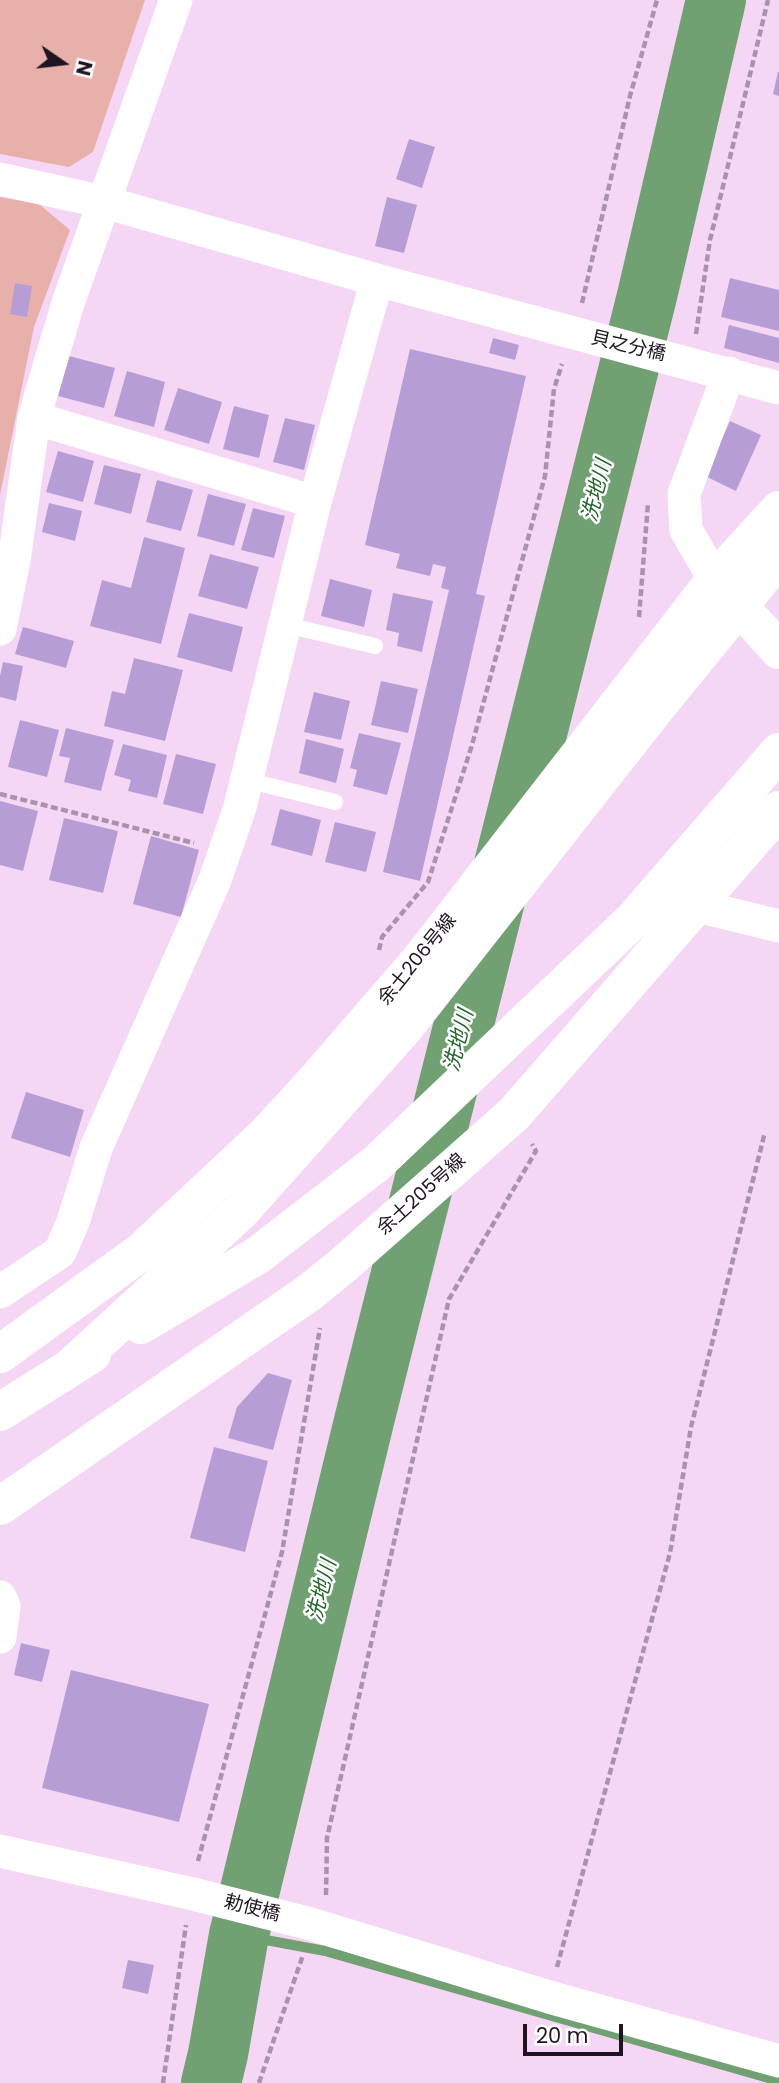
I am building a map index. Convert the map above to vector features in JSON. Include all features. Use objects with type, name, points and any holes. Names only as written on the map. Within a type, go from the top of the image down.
[{"type":"main road","name":"余土206号線","points":[[0,1354],[141,1252],[265,1136],[421,959],[715,580],[779,510]]},
{"type":"main road","points":[[71,1367],[240,1212],[405,1027],[779,556]]},
{"type":"main road","points":[[715,580],[779,650]]},
{"type":"main road","points":[[0,1412],[258,1255],[377,1163],[633,920],[779,752]]},
{"type":"main road","name":"余土205号線","points":[[0,1506],[310,1292],[503,1123],[698,906],[779,810]]},
{"type":"street","points":[[0,629],[14,561],[34,418],[68,303],[176,0]]},
{"type":"street","name":"貝之分橋","points":[[0,179],[104,202],[377,280],[779,387]]},
{"type":"street","points":[[0,1292],[60,1252],[73,1222],[96,1148],[226,851],[286,625],[315,502],[377,280]]},
{"type":"street","points":[[715,580],[686,530],[684,494],[729,373]]},
{"type":"street","points":[[34,418],[315,502]]},
{"type":"street","points":[[698,906],[779,926]]},
{"type":"street","points":[[0,1597],[4,1606],[0,1637]]},
{"type":"street","name":"勅使橋","points":[[0,1851],[306,1922],[549,1997],[779,2061]]},
{"type":"lane","points":[[286,625],[375,646]]},
{"type":"lane","points":[[246,780],[335,802]]},
{"type":"path","points":[[394,990],[375,963],[382,937],[428,882],[472,746],[545,476],[554,389],[576,334],[629,96],[657,0]]},
{"type":"path","points":[[0,794],[226,851]]},
{"type":"path","points":[[259,2083],[301,1960],[306,1922],[327,1892],[327,1838],[449,1299],[536,1151],[503,1123]]},
{"type":"path","points":[[549,1997],[670,1553],[691,1427],[765,1132]]},
{"type":"path","points":[[163,2083],[196,1895],[282,1552],[321,1325],[310,1292]]},
{"type":"shaded area","points":[[0,0],[145,0],[93,152],[69,167],[0,154]]},
{"type":"shaded area","points":[[0,197],[39,204],[70,230],[34,327],[0,495]]},
{"type":"building","points":[[779,72],[779,96],[773,94]]},
{"type":"building","points":[[409,139],[435,147],[422,188],[396,179]]},
{"type":"building","points":[[387,197],[417,205],[404,253],[375,246]]},
{"type":"building","points":[[730,278],[779,290],[779,331],[721,317]]},
{"type":"building","points":[[15,283],[32,286],[27,317],[10,314]]},
{"type":"building","points":[[729,325],[779,338],[779,363],[724,348]]},
{"type":"building","points":[[493,338],[519,345],[515,360],[489,353]]},
{"type":"building","points":[[410,349],[526,376],[476,594],[485,596],[420,881],[383,872],[449,590],[441,588],[446,567],[433,564],[430,576],[396,568],[400,554],[365,545]]},
{"type":"building","points":[[69,356],[115,368],[104,408],[58,396]]},
{"type":"building","points":[[127,371],[165,382],[154,427],[114,416]]},
{"type":"building","points":[[178,388],[222,402],[209,444],[164,430]]},
{"type":"building","points":[[234,406],[269,415],[259,458],[223,449]]},
{"type":"building","points":[[285,418],[315,425],[304,470],[273,462]]},
{"type":"building","points":[[730,421],[761,435],[736,491],[705,476]]},
{"type":"building","points":[[58,451],[94,461],[83,502],[46,492]]},
{"type":"building","points":[[104,465],[141,474],[131,514],[94,504]]},
{"type":"building","points":[[157,480],[193,490],[181,531],[146,522]]},
{"type":"building","points":[[208,494],[246,504],[234,546],[197,536]]},
{"type":"building","points":[[49,503],[82,511],[75,541],[42,532]]},
{"type":"building","points":[[253,508],[285,516],[274,558],[241,550]]},
{"type":"building","points":[[144,537],[185,548],[161,644],[90,626],[102,580],[131,588]]},
{"type":"building","points":[[210,554],[259,567],[247,609],[198,596]]},
{"type":"building","points":[[330,579],[372,590],[364,627],[321,616]]},
{"type":"building","points":[[393,593],[433,601],[422,652],[397,646],[399,633],[386,630]]},
{"type":"building","points":[[189,613],[243,627],[232,672],[177,657]]},
{"type":"building","points":[[23,627],[74,641],[66,668],[15,654]]},
{"type":"building","points":[[134,658],[183,670],[165,741],[104,726],[112,691],[125,694]]},
{"type":"building","points":[[3,662],[23,666],[16,701],[0,697]]},
{"type":"building","points":[[381,681],[418,689],[408,733],[371,725]]},
{"type":"building","points":[[314,692],[350,701],[341,740],[304,732]]},
{"type":"building","points":[[20,720],[59,730],[47,777],[8,767]]},
{"type":"building","points":[[66,728],[114,740],[101,791],[64,782],[70,758],[59,756]]},
{"type":"building","points":[[359,733],[401,743],[387,795],[353,786],[357,770],[350,768]]},
{"type":"building","points":[[306,739],[344,749],[336,783],[299,773]]},
{"type":"building","points":[[123,744],[167,755],[157,798],[128,791],[131,780],[114,775]]},
{"type":"building","points":[[176,754],[216,764],[203,814],[163,804]]},
{"type":"building","points":[[0,801],[38,811],[23,871],[0,865]]},
{"type":"building","points":[[280,809],[321,820],[312,856],[271,845]]},
{"type":"building","points":[[64,818],[118,831],[103,893],[49,880]]},
{"type":"building","points":[[335,822],[376,832],[366,872],[325,862]]},
{"type":"building","points":[[151,836],[199,850],[181,917],[133,904]]},
{"type":"building","points":[[26,1092],[84,1110],[70,1157],[11,1138]]},
{"type":"building","points":[[268,1373],[292,1380],[273,1450],[228,1438],[237,1407]]},
{"type":"building","points":[[214,1447],[268,1461],[245,1552],[190,1538]]},
{"type":"building","points":[[21,1643],[50,1650],[42,1682],[14,1675]]},
{"type":"building","points":[[71,1670],[209,1704],[179,1822],[42,1788]]},
{"type":"building","points":[[128,1960],[154,1965],[148,1994],[122,1988]]},
{"type":"waterway","name":"洗地川","points":[[211,2083],[239,1935],[365,1417],[647,296],[716,0]]},
{"type":"waterway","points":[[239,1935],[325,1951],[779,2081]]}]
